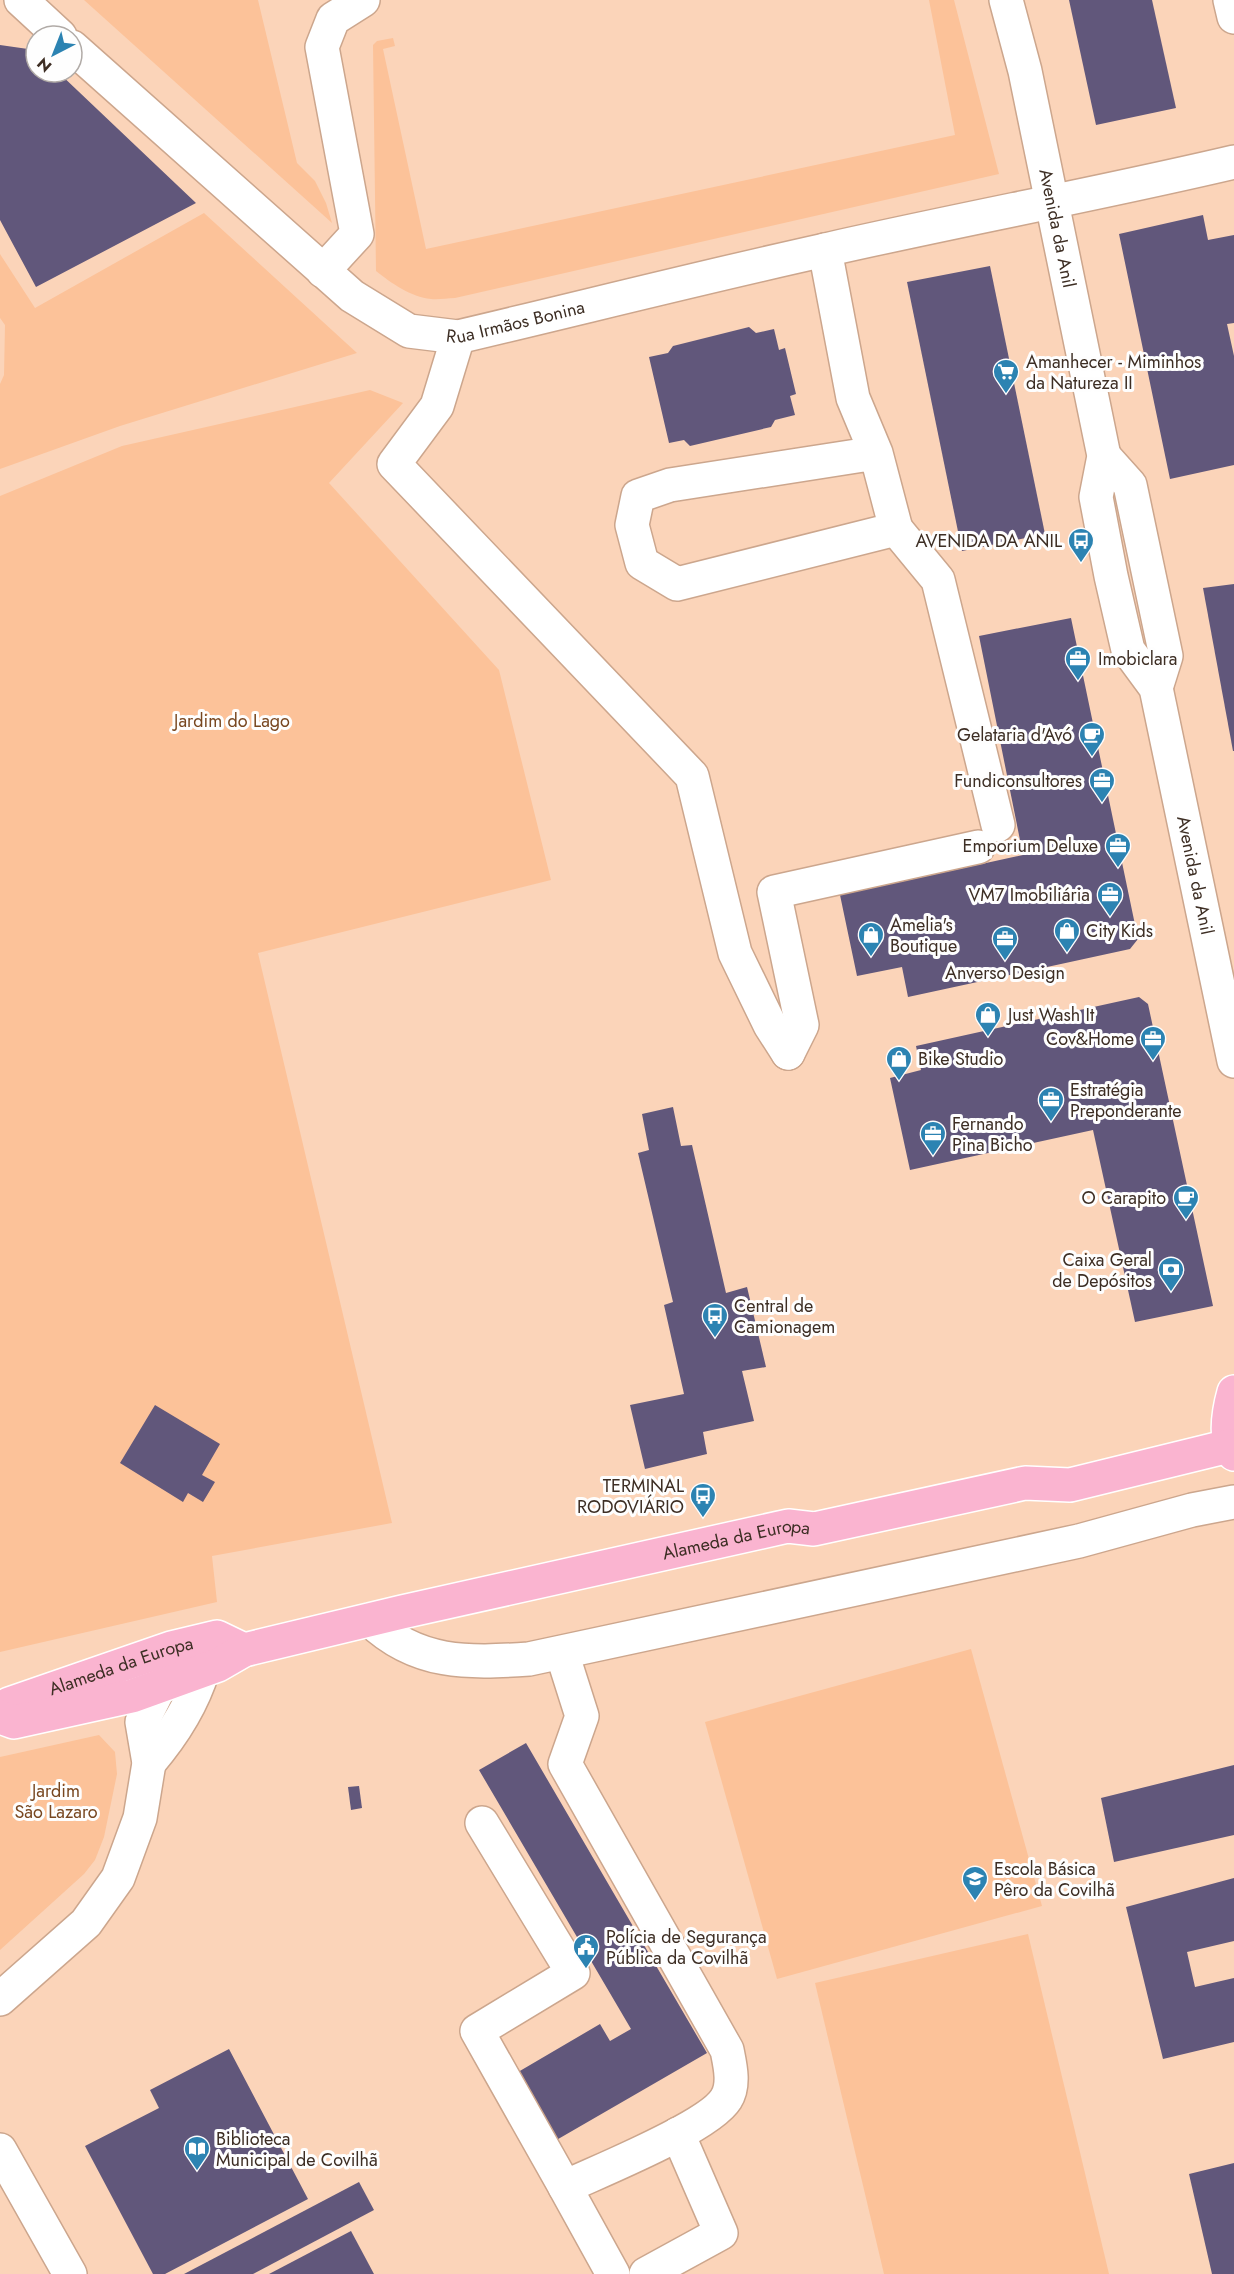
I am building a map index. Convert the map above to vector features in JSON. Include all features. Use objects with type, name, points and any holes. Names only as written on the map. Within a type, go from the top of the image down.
[{"type":"main road","points":[[1232,1450],[1229,1408],[1234,1392]]},
{"type":"main road","name":"Alameda da Europa","points":[[244,1650],[217,1637],[171,1648],[9,1704],[0,1715],[14,1722],[105,1703],[218,1665],[244,1650],[788,1526],[814,1529],[1025,1483],[1070,1485],[1232,1450]]},
{"type":"street","points":[[21,0],[47,24]]},
{"type":"street","points":[[323,271],[357,234],[322,47],[326,9],[363,0]]},
{"type":"street","name":"Avenida da Anil","points":[[1006,0],[1025,71],[1104,456],[1096,497],[1111,576],[1128,650],[1156,688],[1224,958],[1234,1061]]},
{"type":"street","points":[[1230,0],[1234,17]]},
{"type":"street","name":"Rua Irmãos Bonina","points":[[84,58],[352,296],[409,331],[458,337],[825,250],[1234,162]]},
{"type":"street","points":[[458,337],[437,406],[394,465],[692,776],[735,953],[770,1025],[788,1053],[802,1025],[774,892],[988,836],[938,580],[896,529],[876,453],[853,398],[825,250]]},
{"type":"street","points":[[876,453],[670,485],[638,496],[632,525],[642,563],[676,584],[896,529]]},
{"type":"street","points":[[370,1620],[386,1635],[404,1646],[440,1659],[479,1662],[529,1659],[1079,1541],[1191,1510],[1234,1502]]},
{"type":"street","points":[[562,1653],[582,1716],[566,1764],[727,2050],[732,2073],[727,2098],[712,2114],[678,2134],[565,2187]]},
{"type":"street","points":[[149,1763],[171,1737],[196,1693],[203,1670]]},
{"type":"street","points":[[0,2000],[86,1923],[117,1878],[140,1818],[149,1763],[142,1722],[160,1686]]},
{"type":"street","points":[[105,1703],[128,1721],[141,1741],[149,1763]]},
{"type":"street","points":[[482,1823],[573,1973],[477,2031],[613,2274]]},
{"type":"street","points":[[646,2274],[722,2233],[678,2134]]},
{"type":"street","points":[[0,2150],[70,2274]]},
{"type":"green space","points":[[84,0],[258,0],[297,163],[315,181],[326,203],[332,223]]},
{"type":"green space","points":[[929,0],[954,0],[999,174],[455,298],[424,298],[395,285],[376,271],[373,45],[377,41],[393,38],[395,46],[383,49],[426,249],[955,135]]},
{"type":"green space","points":[[204,213],[357,353],[120,426],[0,469],[0,384],[4,375],[5,325],[0,318],[0,254],[35,308]]},
{"type":"green space","name":"Jardim do Lago","points":[[370,390],[403,403],[329,483],[499,670],[551,880],[258,953],[392,1523],[212,1556],[217,1602],[0,1652],[0,496],[122,446]]},
{"type":"green space","points":[[971,1649],[1042,1906],[777,1979],[705,1722]]},
{"type":"green space","name":"Jardim São Lazaro","points":[[99,1735],[115,1752],[117,1774],[104,1837],[95,1860],[84,1874],[0,1950],[0,1757]]},
{"type":"green space","points":[[1028,1934],[1109,2274],[884,2274],[815,1983]]},
{"type":"building","points":[[1069,0],[1152,0],[1176,108],[1096,125]]},
{"type":"building","points":[[0,45],[24,48],[24,84],[71,84],[196,203],[36,287],[0,220]]},
{"type":"building","points":[[1203,215],[1208,240],[1234,235],[1234,323],[1227,324],[1234,356],[1234,465],[1170,479],[1119,234]]},
{"type":"building","points":[[990,266],[1045,534],[962,551],[907,282]]},
{"type":"building","points":[[749,327],[756,333],[774,329],[779,350],[785,348],[796,394],[790,396],[795,415],[775,420],[771,427],[690,446],[684,440],[669,443],[649,357],[668,353],[673,346]]},
{"type":"building","points":[[1234,584],[1234,751],[1233,751],[1203,588]]},
{"type":"building","points":[[1071,618],[1138,939],[1130,949],[908,997],[902,967],[857,976],[840,895],[1023,855],[979,636]]},
{"type":"building","points":[[1139,997],[1148,1004],[1213,1306],[1135,1322],[1093,1130],[910,1170],[890,1078],[921,1070],[916,1046]]},
{"type":"building","points":[[673,1107],[681,1146],[692,1145],[726,1293],[747,1287],[766,1367],[742,1371],[754,1421],[703,1432],[707,1454],[645,1469],[630,1405],[684,1394],[664,1305],[673,1302],[638,1153],[649,1150],[642,1114]]},
{"type":"building","points":[[155,1405],[220,1444],[202,1475],[215,1482],[203,1502],[188,1493],[183,1502],[120,1463]]},
{"type":"building","points":[[526,1743],[707,2053],[553,2142],[513,2075],[600,2024],[610,2041],[631,2029],[479,1770]]},
{"type":"building","points":[[1234,1765],[1234,1835],[1114,1862],[1101,1798]]},
{"type":"building","points":[[359,1786],[362,1808],[351,1810],[348,1787]]},
{"type":"building","points":[[1234,1878],[1234,1941],[1187,1952],[1195,1987],[1234,1978],[1234,2042],[1163,2059],[1126,1907]]},
{"type":"building","name":"Biblioteca Municipal de Covilhã","points":[[229,2049],[308,2199],[165,2274],[153,2274],[85,2146],[159,2108],[150,2090]]},
{"type":"building","points":[[1234,2163],[1234,2274],[1212,2274],[1189,2174]]},
{"type":"building","points":[[359,2182],[374,2210],[253,2274],[184,2274]]},
{"type":"building","points":[[351,2231],[374,2274],[269,2274]]},
{"type":"place","name":"Amanhecer - Miminhos da Natureza II","points":[[1006,395]]},
{"type":"place","name":"AVENIDA DA ANIL","points":[[1081,564]]},
{"type":"place","name":"Imobiclara","points":[[1078,682]]},
{"type":"place","name":"Gelataria d'Avó","points":[[1092,758]]},
{"type":"place","name":"Fundiconsultores","points":[[1102,804]]},
{"type":"place","name":"Emporium Deluxe","points":[[1118,869]]},
{"type":"place","name":"VM7 Imobiliária","points":[[1110,918]]},
{"type":"place","name":"City Kids","points":[[1067,954]]},
{"type":"place","name":"Amelia's Boutique","points":[[871,958]]},
{"type":"place","name":"Anverso Design","points":[[1005,962]]},
{"type":"place","name":"Just Wash It","points":[[988,1038]]},
{"type":"place","name":"Cov&Home","points":[[1153,1062]]},
{"type":"place","name":"Bike Studio","points":[[899,1082]]},
{"type":"place","name":"Estratégia Preponderante","points":[[1051,1123]]},
{"type":"place","name":"Fernando Pina Bicho","points":[[933,1157]]},
{"type":"place","name":"O Carapito","points":[[1186,1221]]},
{"type":"place","name":"Caixa Geral de Depósitos","points":[[1171,1293]]},
{"type":"place","name":"Central de Camionagem","points":[[715,1339]]},
{"type":"place","name":"TERMINAL RODOVIÁRIO","points":[[703,1519]]},
{"type":"place","name":"Escola Básica Pêro da Covilhã","points":[[975,1902]]},
{"type":"place","name":"Polícia de Segurança Pública da Covilhã","points":[[586,1970]]},
{"type":"place","name":"Biblioteca Municipal de Covilhã","points":[[197,2172]]}]
